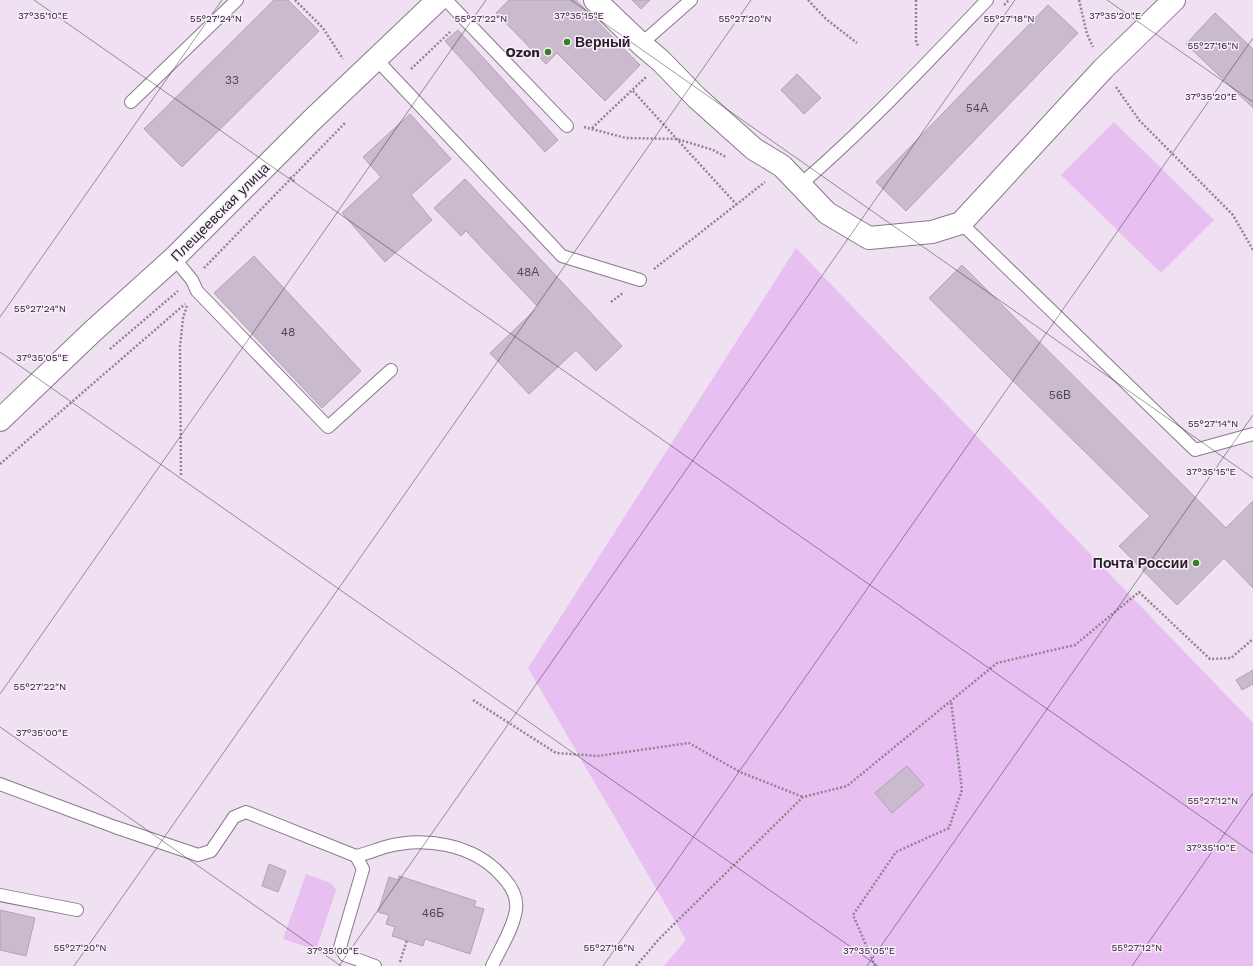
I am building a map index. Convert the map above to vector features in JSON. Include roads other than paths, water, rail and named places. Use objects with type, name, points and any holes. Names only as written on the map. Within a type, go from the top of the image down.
[{"type":"street","name":"Плещеевская улица","points":[[0,420],[93,331],[383,67],[438,0]]},
{"type":"street","points":[[595,0],[641,44],[662,61],[697,98],[754,148],[782,166],[828,213],[869,238],[932,232],[961,223],[1104,69],[1174,0]]},
{"type":"lane","points":[[131,102],[237,0]]},
{"type":"lane","points":[[446,0],[567,126]]},
{"type":"lane","points":[[641,44],[691,0]]},
{"type":"lane","points":[[801,184],[822,166],[924,66],[988,0]]},
{"type":"lane","points":[[383,67],[562,256],[640,280]]},
{"type":"lane","points":[[961,223],[1194,450],[1253,434]]},
{"type":"lane","points":[[174,258],[192,280],[197,291],[328,427],[391,370]]},
{"type":"lane","points":[[0,784],[115,827],[198,855],[211,851],[234,817],[246,812],[356,856],[369,854],[384,847],[414,842],[437,843],[463,850],[493,866],[509,883],[515,897],[516,910],[492,966]]},
{"type":"lane","points":[[356,856],[363,869],[340,948],[345,955],[375,966]]},
{"type":"lane","points":[[0,895],[77,910]]},
{"type":"place","name":"Верный","points":[[567,42]]},
{"type":"place","name":"Ozon","points":[[548,52]]},
{"type":"place","name":"Почта России","points":[[1196,563]]}]
